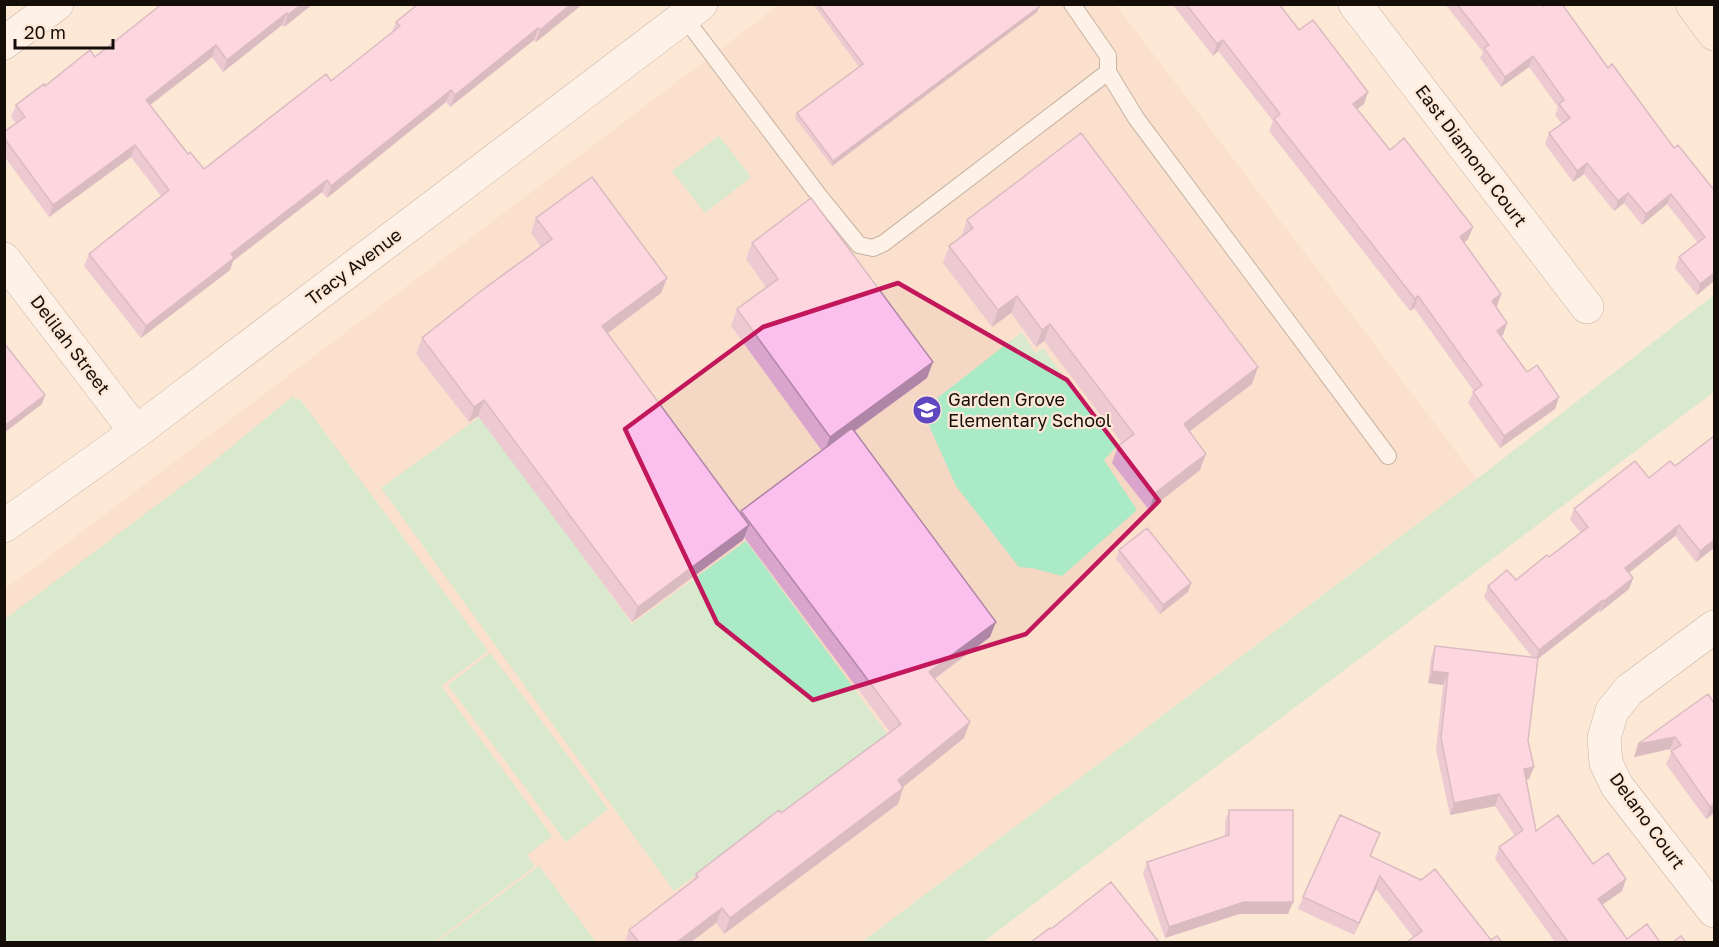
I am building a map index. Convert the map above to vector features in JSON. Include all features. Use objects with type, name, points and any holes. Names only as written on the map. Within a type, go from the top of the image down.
[{"type":"main road","points":[[1692,4],[1714,34]]},
{"type":"street","points":[[4,43],[57,4]]},
{"type":"street","name":"East Diamond Court","points":[[1355,4],[1587,308]]},
{"type":"street","name":"Tracy Avenue","points":[[4,526],[136,432],[693,11]]},
{"type":"street","name":"Delilah Street","points":[[4,259],[136,432]]},
{"type":"street","name":"Delano Court","points":[[1714,627],[1629,690],[1612,711],[1604,738],[1606,763],[1617,786],[1714,911]]},
{"type":"lane","points":[[1072,4],[1108,56],[1108,72],[1136,118],[1388,456]]},
{"type":"lane","points":[[693,11],[820,197],[859,245],[873,248],[884,243],[1108,72]]},
{"type":"highlighted area","points":[[898,283],[1067,380],[1159,501],[1026,634],[813,700],[717,623],[625,429],[763,327]]},
{"type":"shaded area","points":[[779,5],[1116,5],[1477,479],[862,942],[5,942],[5,588]]},
{"type":"green space","points":[[719,136],[751,177],[705,213],[672,171]]},
{"type":"green space","points":[[1714,295],[1714,392],[983,942],[862,942],[1477,479]]},
{"type":"green space","points":[[1022,332],[1035,353],[1043,348],[1116,447],[1104,460],[1137,510],[1062,576],[1019,567],[956,486],[922,410]]},
{"type":"green space","points":[[293,396],[296,400],[299,398],[488,651],[441,686],[552,836],[527,855],[535,866],[434,942],[5,942],[5,619],[197,475]]},
{"type":"green space","points":[[481,416],[632,624],[746,541],[888,735],[674,891],[381,488]]},
{"type":"green space","points":[[490,653],[608,809],[566,842],[448,685]]},
{"type":"green space","points":[[539,866],[596,942],[437,942]]},
{"type":"building","points":[[162,4],[302,4],[227,60],[216,45],[146,100],[188,154],[190,152],[204,169],[326,74],[331,81],[400,26],[396,22],[418,4],[571,4],[455,95],[451,90],[331,186],[327,180],[231,254],[234,258],[146,326],[89,254],[169,190],[135,145],[53,205],[4,138],[4,132],[25,117],[16,105],[44,84],[45,86],[90,50],[95,57]]},
{"type":"building","points":[[818,4],[1037,4],[1039,7],[833,161],[797,113],[863,64]]},
{"type":"building","points":[[1186,4],[1279,4],[1299,30],[1313,20],[1368,92],[1353,104],[1390,150],[1404,138],[1473,227],[1460,237],[1501,294],[1492,301],[1507,323],[1497,331],[1527,372],[1537,365],[1559,397],[1504,436],[1473,392],[1482,385],[1418,296],[1415,299],[1274,119],[1280,114],[1223,40],[1217,44]]},
{"type":"building","points":[[1457,4],[1542,4],[1543,6],[1544,4],[1562,4],[1608,68],[1612,64],[1674,148],[1678,145],[1714,190],[1714,273],[1700,284],[1679,257],[1705,237],[1671,194],[1646,214],[1628,193],[1618,201],[1587,163],[1577,171],[1549,133],[1570,118],[1559,104],[1564,100],[1533,56],[1505,77],[1484,48],[1489,45]]},
{"type":"building","points":[[1081,133],[1258,367],[1184,424],[1206,454],[1155,493],[1118,446],[1134,434],[1050,324],[1042,330],[1017,296],[998,310],[949,246],[973,228],[967,220]]},
{"type":"building","points":[[592,177],[667,278],[602,326],[749,525],[638,607],[484,400],[474,407],[422,338],[552,239],[536,218]]},
{"type":"building","points":[[811,198],[933,362],[830,437],[737,309],[778,279],[752,243]]},
{"type":"building","points":[[4,343],[45,395],[4,426]]},
{"type":"building","points":[[852,428],[996,622],[929,672],[970,722],[898,780],[903,788],[730,918],[722,908],[677,942],[639,942],[629,930],[698,877],[696,874],[779,810],[781,813],[901,724],[741,511]]},
{"type":"building","points":[[1714,436],[1714,540],[1700,551],[1679,525],[1625,568],[1633,578],[1539,650],[1488,586],[1507,570],[1516,580],[1588,527],[1574,509],[1635,461],[1649,478],[1670,461],[1675,466]]},
{"type":"building","points":[[1147,528],[1191,583],[1163,605],[1119,550]]},
{"type":"building","points":[[1435,646],[1538,658],[1528,741],[1534,767],[1524,769],[1536,831],[1558,815],[1593,864],[1608,853],[1626,879],[1598,899],[1627,939],[1647,924],[1660,942],[1568,942],[1499,847],[1523,830],[1499,794],[1454,803],[1441,738],[1448,673],[1432,671]]},
{"type":"building","points":[[1708,694],[1714,703],[1714,804],[1710,807],[1671,751],[1681,745],[1675,737],[1638,744]]},
{"type":"building","points":[[1229,810],[1293,810],[1293,902],[1244,902],[1169,927],[1147,862],[1229,835]]},
{"type":"building","points":[[1340,815],[1380,833],[1370,856],[1421,880],[1435,869],[1491,940],[1497,936],[1502,942],[1407,942],[1422,931],[1380,876],[1359,923],[1303,897]]},
{"type":"building","points":[[1111,882],[1159,942],[1031,942],[1051,929]]},
{"type":"building","points":[[1681,936],[1686,942],[1673,942]]},
{"type":"place","name":"Garden Grove Elementary School","points":[[927,410]]}]
